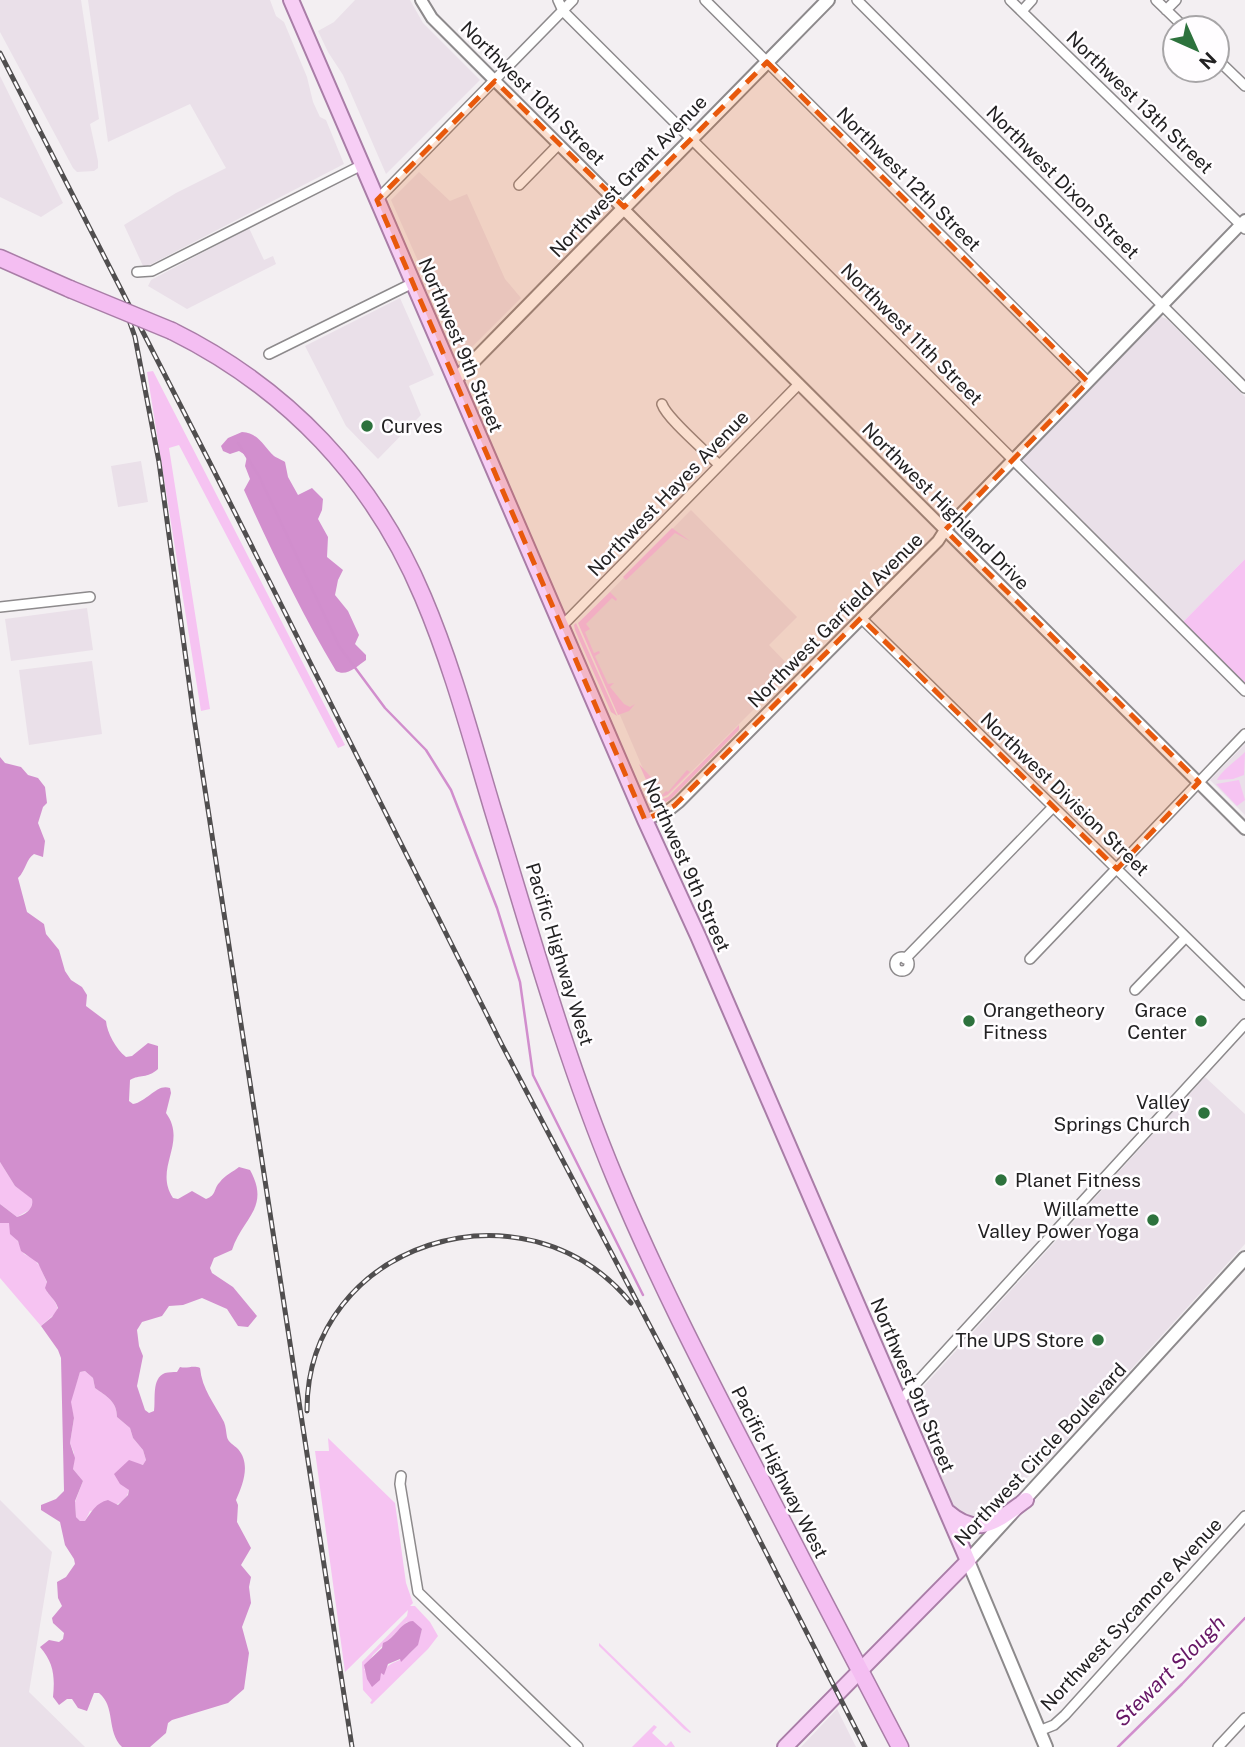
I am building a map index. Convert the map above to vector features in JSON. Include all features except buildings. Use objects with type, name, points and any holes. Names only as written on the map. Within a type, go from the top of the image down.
[{"type":"highway","points":[[0,258],[70,289]]},
{"type":"highway","points":[[0,271],[32,284],[70,289]]},
{"type":"highway","name":"Pacific Highway West","points":[[70,289],[172,331],[240,369],[302,419],[364,491],[407,561],[424,597],[446,658],[565,1041],[605,1154],[673,1308],[900,1747]]},
{"type":"main road","name":"Northwest 9th Street","points":[[291,0],[900,1402],[1046,1747]]},
{"type":"main road","name":"Northwest Grant Avenue","points":[[455,380],[828,0]]},
{"type":"main road","name":"Northwest Circle Boulevard","points":[[785,1747],[1026,1500],[1245,1258]]},
{"type":"main road","points":[[947,1511],[960,1522],[976,1527],[997,1520],[1026,1500]]},
{"type":"street","name":"Northwest 10th Street","points":[[421,0],[432,18],[624,207]]},
{"type":"street","name":"Northwest 11th Street","points":[[558,0],[563,11],[1245,691]]},
{"type":"street","points":[[377,200],[573,0]]},
{"type":"street","name":"Northwest 12th Street","points":[[705,0],[1088,382]]},
{"type":"street","name":"Northwest Dixon Street","points":[[857,0],[1245,388]]},
{"type":"street","name":"Northwest 13th Street","points":[[1010,0],[1244,225]]},
{"type":"street","points":[[1022,11],[1032,0]]},
{"type":"street","points":[[1156,0],[1171,14]]},
{"type":"street","points":[[1167,10],[1176,0]]},
{"type":"street","points":[[519,185],[559,144]]},
{"type":"street","points":[[137,272],[152,271],[362,165]]},
{"type":"street","name":"Northwest Highland Drive","points":[[624,207],[1245,829]]},
{"type":"street","name":"Northwest Garfield Avenue","points":[[645,820],[669,810],[679,802],[938,541],[945,530],[1162,305],[1244,225]]},
{"type":"street","points":[[269,354],[413,283]]},
{"type":"street","name":"Northwest Hayes Avenue","points":[[562,626],[799,384]]},
{"type":"street","points":[[663,404],[673,419],[719,465]]},
{"type":"street","points":[[0,607],[90,597]]},
{"type":"street","name":"Northwest Division Street","points":[[861,618],[1245,995]]},
{"type":"street","points":[[1030,959],[1245,734]]},
{"type":"street","points":[[905,958],[1053,807]]},
{"type":"street","points":[[1135,990],[1186,937]]},
{"type":"street","points":[[900,1402],[1245,1024]]},
{"type":"street","points":[[401,1476],[411,1563],[418,1592],[578,1747]]},
{"type":"street","name":"Northwest Sycamore Avenue","points":[[1039,1731],[1054,1725],[1065,1715],[1245,1516]]},
{"type":"street","points":[[1218,1747],[1245,1718]]},
{"type":"highlighted area","points":[[767,62],[1088,382],[945,530],[1199,782],[1117,869],[861,618],[674,806],[645,820],[377,200],[495,81],[624,207]]},
{"type":"shaded area","points":[[0,0],[81,0],[99,119],[90,124],[98,161],[98,168],[94,171],[77,172],[73,168],[0,32]]},
{"type":"shaded area","points":[[88,0],[270,0],[276,16],[284,22],[307,77],[313,102],[320,117],[326,120],[344,164],[144,268],[124,225],[176,193],[226,168],[190,104],[108,142]]},
{"type":"shaded area","points":[[355,0],[410,0],[423,23],[480,80],[386,174],[343,75],[318,31],[334,22]]},
{"type":"shaded area","points":[[0,76],[63,203],[41,217],[0,197]]},
{"type":"shaded area","points":[[419,172],[450,201],[467,194],[505,279],[521,298],[461,358],[391,200]]},
{"type":"shaded area","points":[[249,228],[264,260],[273,256],[276,264],[187,309],[148,286],[151,280]]},
{"type":"shaded area","points":[[400,298],[434,375],[409,386],[421,415],[378,459],[346,426],[305,346]]},
{"type":"shaded area","points":[[1159,316],[1167,319],[1245,397],[1245,559],[1183,622],[1021,460]]},
{"type":"shaded area","points":[[153,371],[345,745],[338,748],[179,445],[169,448],[210,709],[201,711],[147,372]]},
{"type":"shaded area","points":[[242,432],[257,438],[274,456],[285,462],[288,477],[298,495],[312,488],[323,499],[318,519],[328,537],[327,557],[343,570],[335,595],[348,611],[359,635],[355,644],[366,655],[366,660],[348,672],[336,671],[265,536],[244,490],[250,479],[245,466],[247,456],[239,451],[230,454],[223,451],[221,446],[228,438]]},
{"type":"shaded area","points":[[141,461],[148,502],[118,507],[111,466]]},
{"type":"shaded area","points":[[691,510],[797,617],[769,645],[793,670],[668,795],[656,799],[580,622]]},
{"type":"shaded area","points":[[672,528],[690,541],[675,533],[626,580],[623,577]]},
{"type":"shaded area","points":[[1245,559],[1245,684],[1183,622]]},
{"type":"shaded area","points":[[610,592],[616,601],[612,598],[586,624],[590,629],[585,632],[594,653],[600,653],[595,656],[608,684],[614,683],[610,687],[624,704],[630,707],[635,704],[629,711],[618,715],[578,623]]},
{"type":"shaded area","points":[[87,608],[93,650],[11,661],[5,619]]},
{"type":"shaded area","points":[[576,623],[617,716],[611,712],[575,630]]},
{"type":"shaded area","points":[[92,661],[102,734],[29,745],[19,670]]},
{"type":"shaded area","points":[[739,725],[739,730],[671,799],[658,806],[656,802],[668,797]]},
{"type":"shaded area","points":[[1245,744],[1245,815],[1210,780]]},
{"type":"shaded area","points":[[1245,752],[1244,775],[1217,780],[1225,770]]},
{"type":"shaded area","points":[[0,757],[5,763],[21,767],[28,775],[38,778],[45,787],[47,803],[38,823],[45,841],[43,857],[34,854],[31,856],[18,878],[27,912],[44,924],[46,934],[59,950],[65,971],[87,995],[86,1006],[106,1021],[110,1036],[122,1054],[126,1057],[132,1056],[148,1043],[158,1046],[158,1069],[130,1080],[129,1101],[133,1104],[161,1088],[170,1088],[166,1113],[174,1135],[167,1176],[173,1198],[178,1199],[192,1191],[206,1199],[213,1194],[222,1180],[239,1167],[250,1170],[256,1183],[256,1204],[253,1212],[232,1250],[214,1258],[210,1268],[212,1273],[233,1287],[257,1316],[248,1327],[238,1326],[227,1309],[202,1298],[183,1305],[169,1306],[162,1316],[142,1322],[137,1330],[143,1356],[137,1386],[145,1410],[149,1413],[154,1411],[156,1385],[161,1376],[177,1372],[180,1367],[200,1368],[206,1389],[224,1422],[228,1439],[238,1449],[244,1461],[243,1481],[236,1500],[237,1522],[251,1548],[241,1565],[251,1577],[251,1603],[242,1627],[249,1653],[244,1689],[228,1703],[172,1720],[168,1723],[166,1733],[150,1747],[122,1747],[114,1734],[108,1705],[99,1693],[94,1693],[87,1711],[78,1708],[72,1699],[59,1705],[53,1697],[51,1665],[40,1647],[49,1640],[59,1642],[63,1639],[64,1633],[53,1623],[52,1618],[62,1606],[58,1598],[57,1582],[66,1577],[75,1564],[65,1545],[60,1522],[41,1510],[41,1505],[56,1499],[64,1491],[61,1358],[41,1326],[58,1308],[45,1288],[47,1282],[38,1263],[21,1251],[18,1241],[10,1234],[9,1223],[0,1223],[0,1204],[17,1217],[29,1211],[32,1199],[15,1186],[0,1162]],"holes":[[[85,1371],[93,1378],[95,1388],[110,1400],[117,1417],[130,1428],[146,1460],[143,1465],[129,1460],[114,1474],[120,1484],[129,1490],[128,1495],[118,1505],[104,1501],[85,1521],[80,1521],[76,1517],[75,1501],[83,1481],[73,1469],[75,1458],[70,1443],[74,1418],[71,1402],[80,1372]]]},
{"type":"shaded area","points":[[639,764],[661,788],[658,791],[662,795],[668,792],[687,770],[690,772],[667,795],[655,800]]},
{"type":"shaded area","points":[[1239,780],[1245,800],[1237,806],[1216,784]]},
{"type":"shaded area","points":[[1205,1077],[1245,1114],[1245,1244],[1043,1466],[1021,1482],[985,1521],[980,1523],[956,1511],[912,1406],[913,1398]]},
{"type":"shaded area","points":[[0,1162],[15,1186],[33,1199],[31,1209],[17,1217],[0,1204]]},
{"type":"shaded area","points":[[0,1223],[9,1223],[24,1254],[34,1259],[41,1268],[47,1283],[47,1292],[56,1304],[55,1314],[41,1326],[0,1278]]},
{"type":"shaded area","points":[[85,1371],[93,1378],[95,1388],[113,1403],[117,1417],[130,1428],[146,1460],[144,1465],[138,1464],[125,1485],[129,1490],[123,1500],[114,1506],[90,1511],[85,1521],[80,1521],[76,1517],[75,1502],[83,1481],[73,1469],[74,1453],[70,1443],[74,1418],[70,1402],[80,1372]]},
{"type":"shaded area","points":[[328,1438],[395,1503],[406,1583],[413,1603],[410,1606],[415,1606],[430,1622],[438,1636],[372,1704],[372,1700],[363,1690],[362,1662],[407,1616],[408,1610],[345,1672],[315,1451],[329,1451]],"holes":[[[407,1622],[422,1629],[414,1648],[405,1657],[390,1664],[383,1672],[364,1670],[373,1655]]]},
{"type":"shaded area","points":[[0,1500],[52,1552],[29,1692],[85,1747],[0,1747]]},
{"type":"shaded area","points":[[413,1621],[422,1629],[418,1645],[401,1662],[400,1659],[388,1664],[384,1675],[381,1673],[380,1680],[372,1687],[364,1665],[382,1648],[383,1643],[405,1624]]},
{"type":"shaded area","points":[[599,1643],[691,1732],[684,1729],[599,1646]]},
{"type":"shaded area","points":[[837,1709],[856,1747],[801,1747]]},
{"type":"shaded area","points":[[654,1725],[657,1727],[652,1733],[666,1746],[671,1741],[675,1747],[632,1747]]},
{"type":"waterway","points":[[238,443],[259,476],[339,646],[385,708],[426,750],[451,790],[497,908],[520,982],[533,1075],[643,1295]]},
{"type":"waterway","name":"Stewart Slough","points":[[1118,1747],[1245,1618]]},
{"type":"railway","points":[[0,53],[212,467],[502,1045],[672,1368],[865,1747]]},
{"type":"railway","points":[[129,320],[135,337],[159,462],[194,718],[352,1747]]},
{"type":"railway","points":[[307,1411],[316,1353],[342,1305],[381,1269],[429,1245],[482,1236],[536,1241],[587,1263],[631,1303]]},
{"type":"place","name":"Curves","points":[[367,426]]},
{"type":"place","name":"Orangetheory Fitness","points":[[969,1021]]},
{"type":"place","name":"Grace Center","points":[[1201,1021]]},
{"type":"place","name":"Valley Springs Church","points":[[1204,1113]]},
{"type":"place","name":"Planet Fitness","points":[[1001,1180]]},
{"type":"place","name":"Willamette Valley Power Yoga","points":[[1153,1220]]},
{"type":"place","name":"The UPS Store","points":[[1098,1340]]}]
